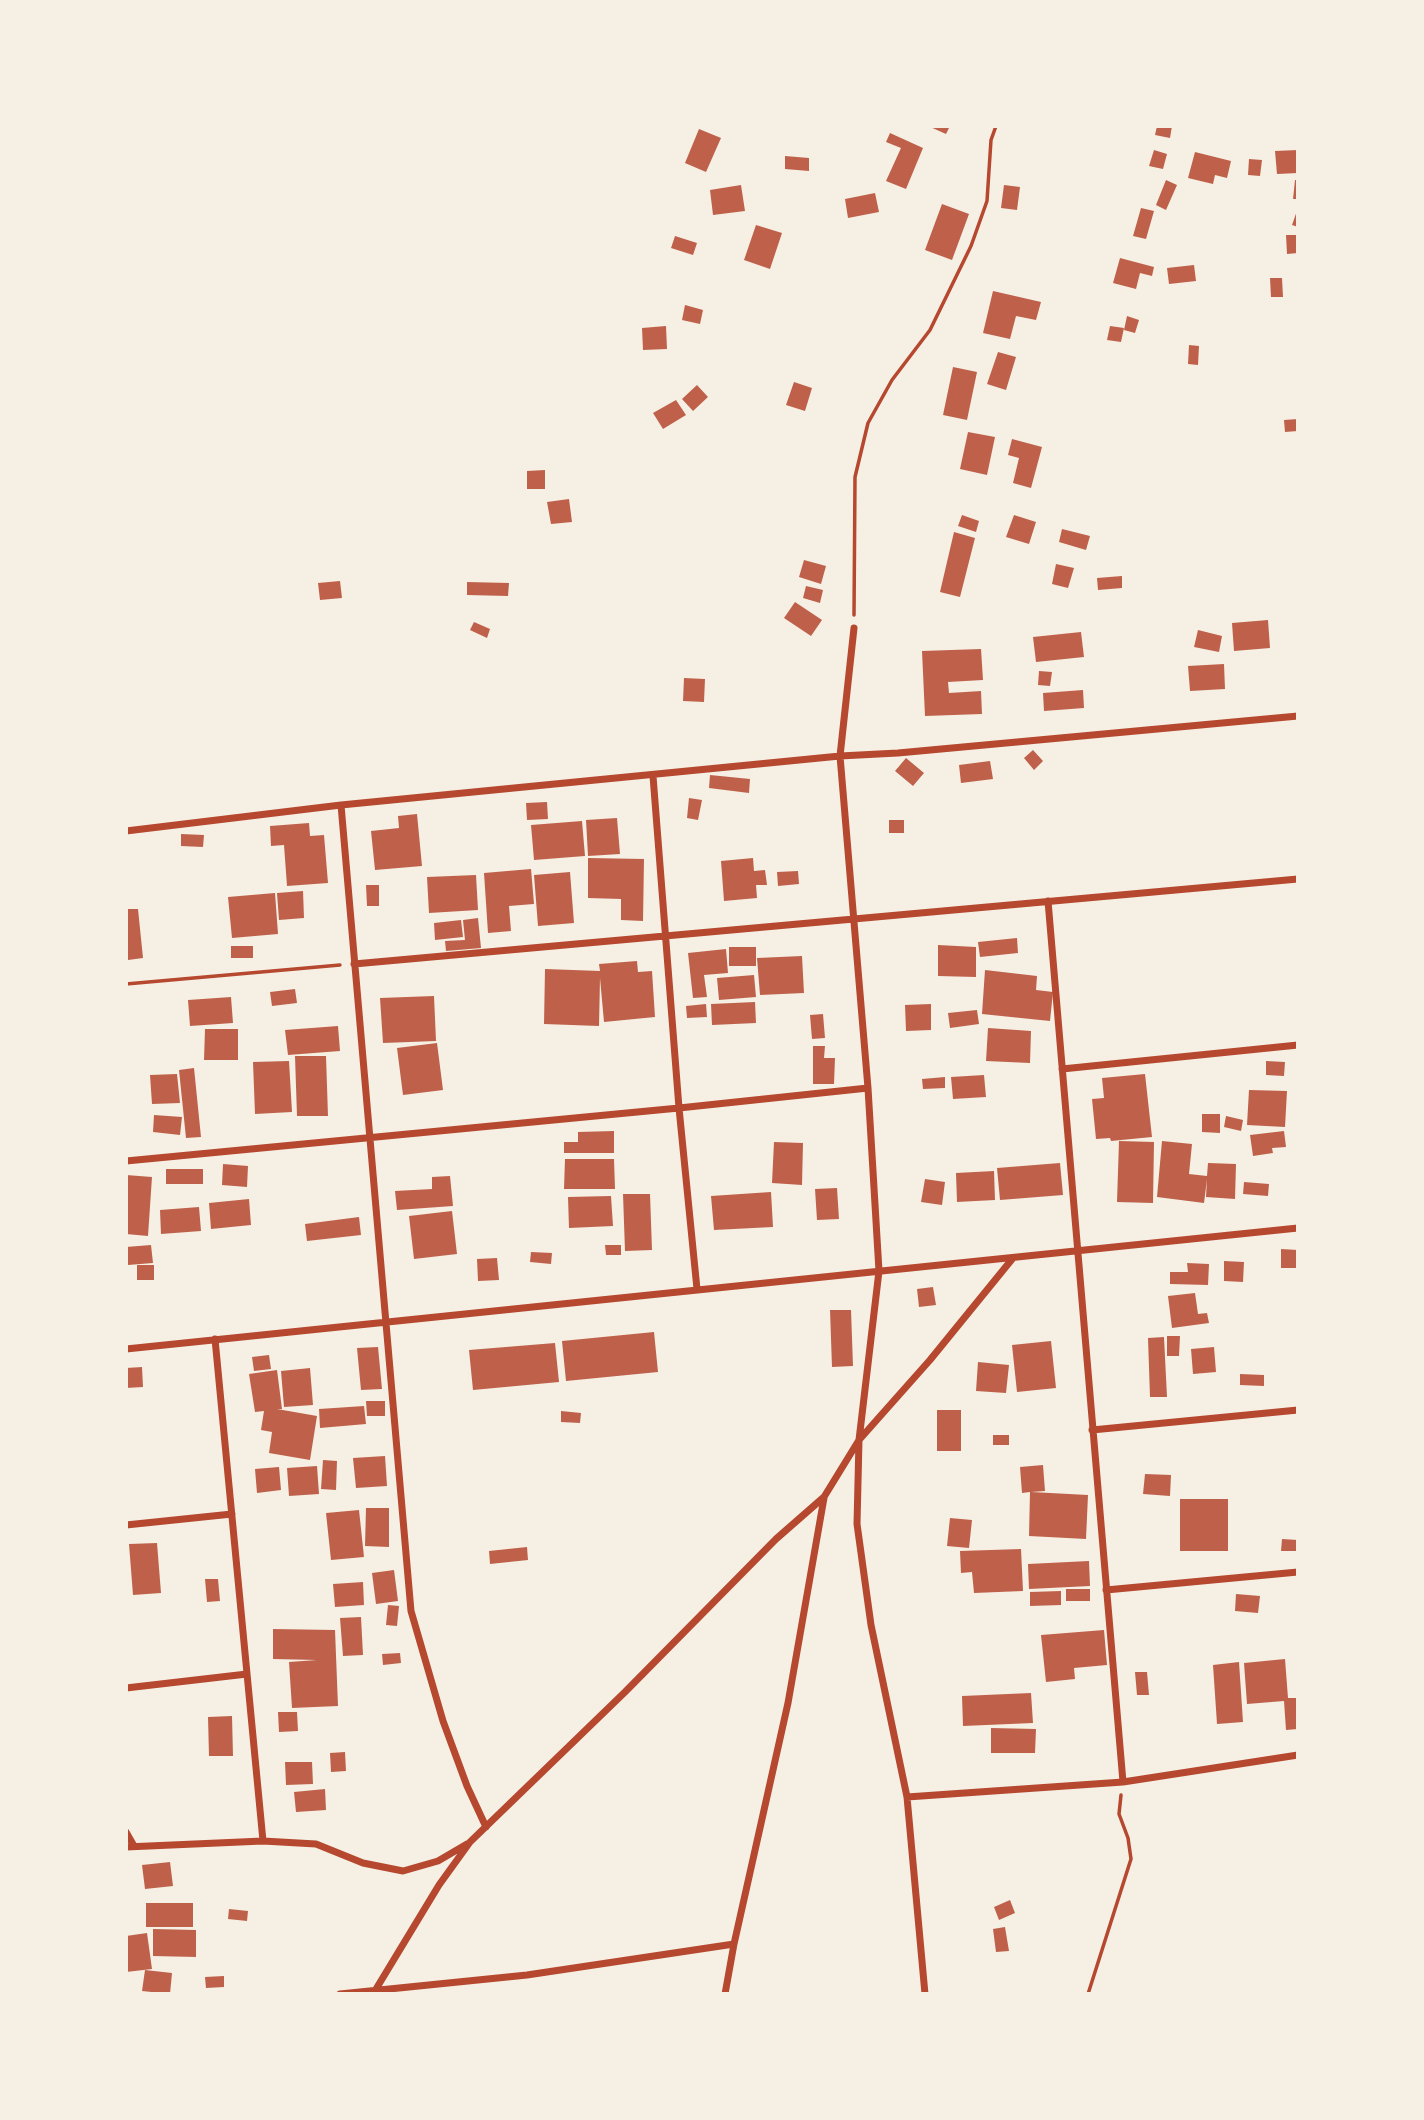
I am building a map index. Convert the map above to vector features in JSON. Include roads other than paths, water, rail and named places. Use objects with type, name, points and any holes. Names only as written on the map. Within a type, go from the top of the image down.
[{"type":"street","points":[[855,628],[840,756],[868,1088],[879,1271],[859,1440],[858,1524],[862,1568],[907,1797],[925,1994]]},
{"type":"street","points":[[126,831],[341,805],[840,756],[1298,716]]},
{"type":"street","points":[[653,776],[679,1108],[697,1289]]},
{"type":"street","points":[[341,805],[411,1611],[443,1721],[467,1786],[486,1827]]},
{"type":"street","points":[[354,964],[1298,879]]},
{"type":"street","points":[[1048,901],[1123,1782]]},
{"type":"street","points":[[1062,1069],[1298,1045]]},
{"type":"street","points":[[126,1161],[868,1088]]},
{"type":"street","points":[[126,1349],[1298,1228]]},
{"type":"street","points":[[374,1992],[439,1885],[470,1842],[625,1692],[776,1539],[824,1497],[859,1440],[930,1360],[1013,1258]]},
{"type":"street","points":[[215,1339],[263,1841]]},
{"type":"street","points":[[1092,1430],[1298,1410]]},
{"type":"street","points":[[724,1994],[788,1703],[824,1497]]},
{"type":"street","points":[[126,1525],[232,1514]]},
{"type":"street","points":[[1106,1590],[1298,1572]]},
{"type":"street","points":[[126,1688],[247,1674]]},
{"type":"street","points":[[907,1797],[1123,1782],[1298,1755]]},
{"type":"street","points":[[126,1832],[130,1847],[263,1841],[316,1844],[363,1863],[403,1871],[438,1861],[470,1842]]},
{"type":"street","points":[[341,1994],[527,1975],[734,1944]]}]
